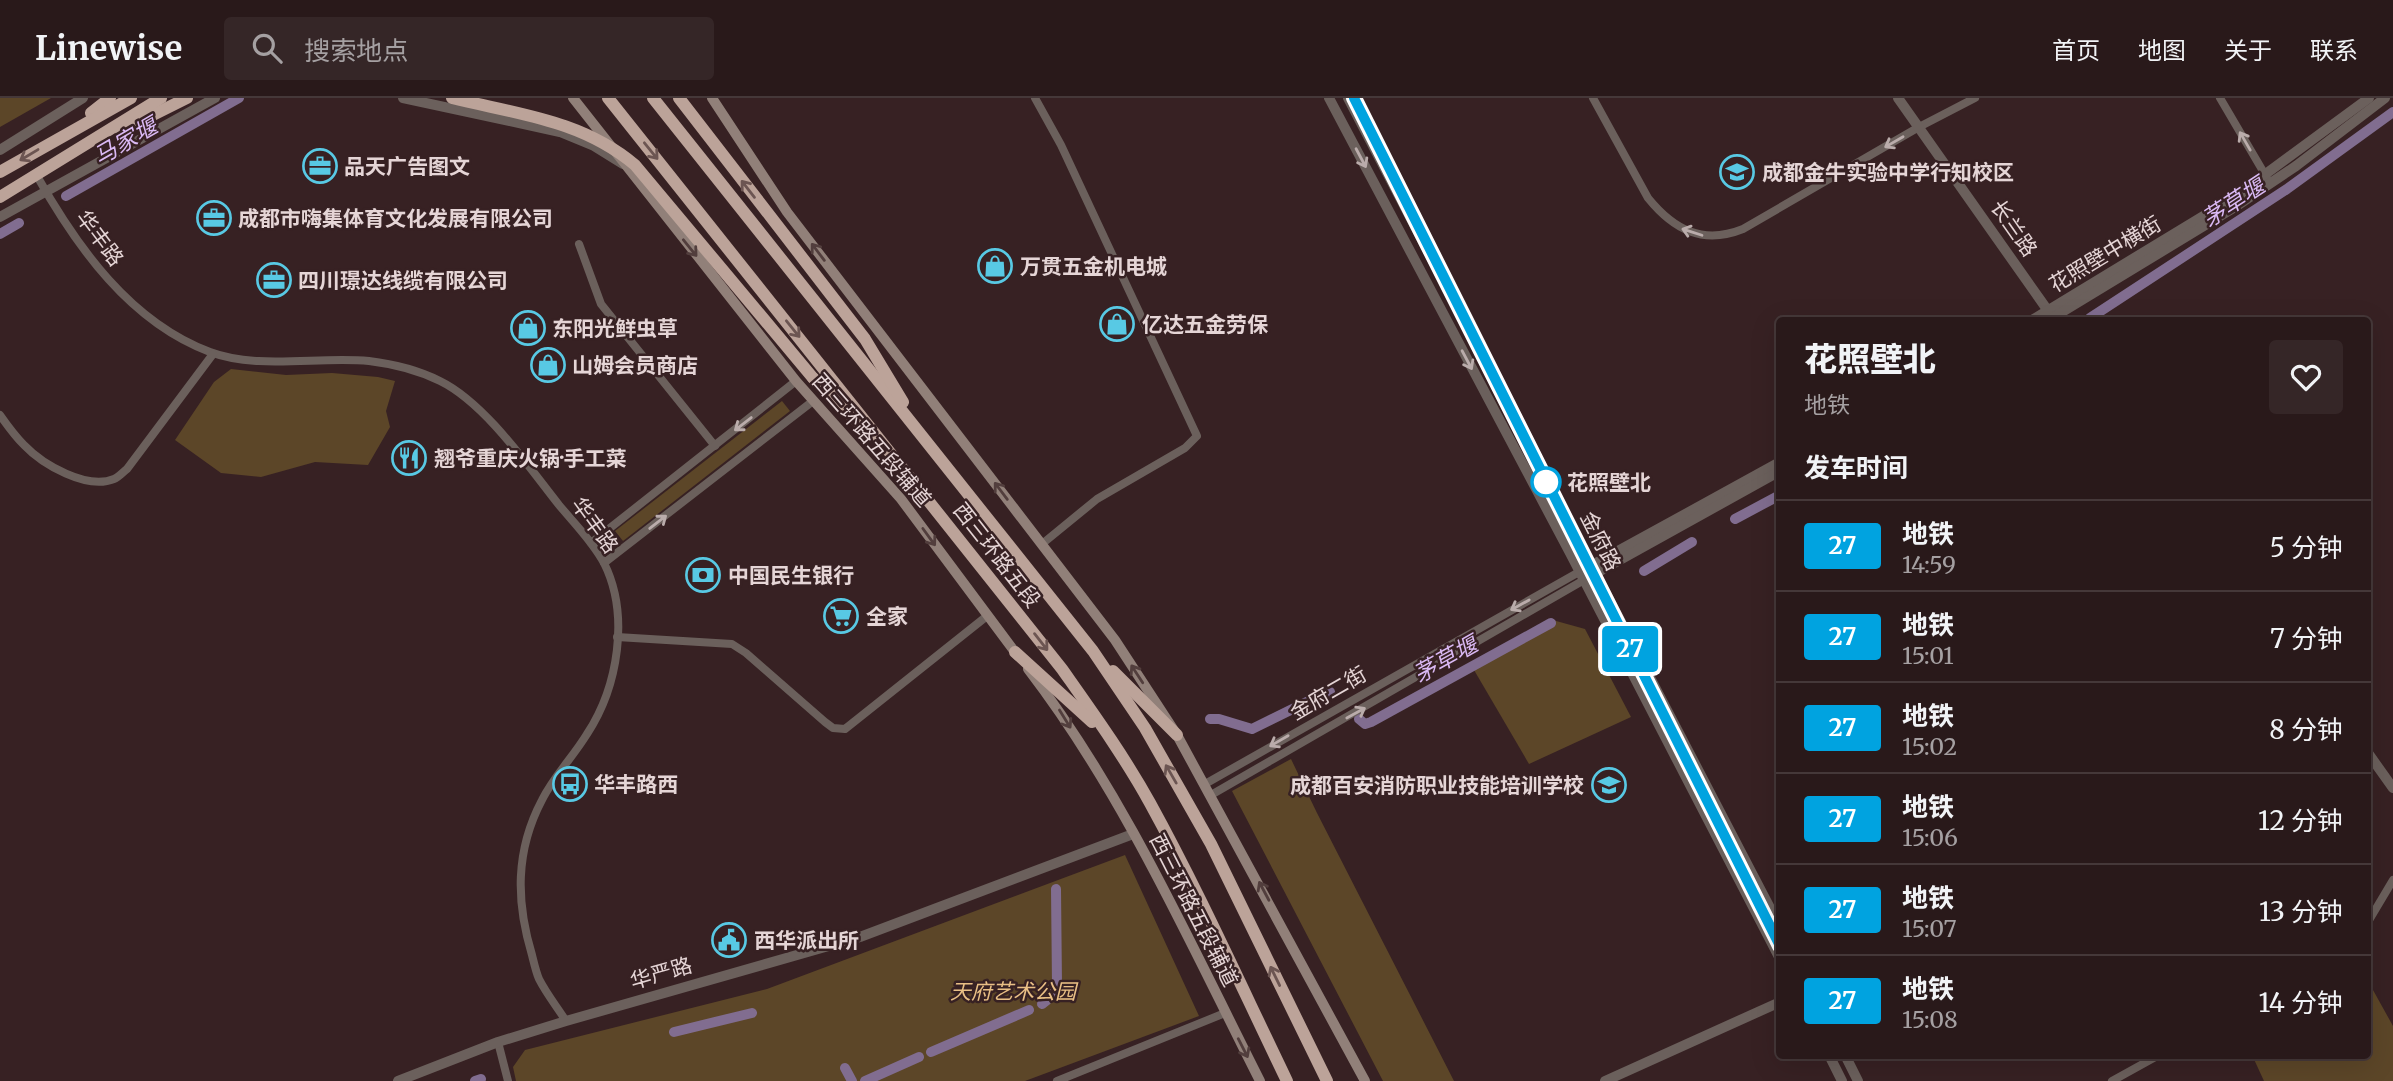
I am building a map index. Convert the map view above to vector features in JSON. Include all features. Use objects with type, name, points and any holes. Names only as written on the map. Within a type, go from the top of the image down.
[{"type":"highway","points":[[59,137],[110,98]]},
{"type":"highway","points":[[0,172],[131,98]]},
{"type":"highway","points":[[0,197],[162,102],[187,98]]},
{"type":"highway","points":[[452,98],[562,124],[586,132],[615,148],[635,165],[813,378],[902,467]]},
{"type":"highway","name":"西三环路五段","points":[[608,98],[1062,669],[1111,738],[1149,801],[1178,857],[1287,1081]]},
{"type":"highway","name":"西三环路五段","points":[[653,98],[1093,651],[1144,728],[1211,844],[1327,1081]]},
{"type":"highway","points":[[680,98],[864,340],[932,449]]},
{"type":"highway","points":[[1093,651],[1177,734]]},
{"type":"highway","points":[[1015,652],[1111,738]]},
{"type":"main road","name":"西三环路五段辅道","points":[[573,98],[796,381],[901,499],[1057,707],[1110,792],[1164,889],[1260,1081]]},
{"type":"main road","points":[[712,98],[787,212],[1115,640],[1177,734],[1365,1081]]},
{"type":"street","points":[[0,150],[83,98]]},
{"type":"street","points":[[0,217],[215,98]]},
{"type":"street","points":[[403,98],[560,132],[594,146],[623,164]]},
{"type":"street","points":[[1035,98],[1061,145],[1197,436],[1185,448],[1097,499],[1042,544]]},
{"type":"street","name":"金府路","points":[[1329,98],[1582,576],[1776,951]]},
{"type":"street","name":"金府路","points":[[1348,98],[1776,919]]},
{"type":"street","points":[[1593,98],[1648,198],[1659,211],[1683,230],[1699,235],[1729,235],[1743,229],[1919,127],[1975,98]]},
{"type":"street","name":"长兰路","points":[[1898,98],[2051,317]]},
{"type":"street","points":[[2220,98],[2268,179]]},
{"type":"street","name":"花照壁中横街","points":[[2268,179],[2369,98]]},
{"type":"street","name":"花照壁中横街","points":[[2051,317],[2233,198],[2268,179],[2385,98]]},
{"type":"street","name":"华丰路","points":[[37,176],[90,259],[124,297],[188,343],[213,354],[241,359],[368,361],[406,368],[442,382],[472,403],[505,438],[591,543],[604,563],[615,598],[618,619],[607,696],[589,733],[541,801],[525,844],[519,889],[525,932],[539,978],[566,1021]]},
{"type":"street","points":[[579,244],[601,304],[715,446]]},
{"type":"street","points":[[0,415],[25,447],[50,466],[96,482],[115,479],[127,469],[213,354]]},
{"type":"street","points":[[591,543],[796,381]]},
{"type":"street","points":[[604,563],[813,401]]},
{"type":"street","points":[[1582,576],[1776,464]]},
{"type":"street","points":[[1594,569],[1776,473]]},
{"type":"street","name":"金府二街","points":[[1205,784],[1582,576]]},
{"type":"street","name":"金府二街","points":[[1211,795],[1582,576]]},
{"type":"street","points":[[617,637],[732,644],[746,653],[825,722],[845,729],[987,616]]},
{"type":"street","points":[[2371,757],[2393,788]]},
{"type":"street","name":"华严路","points":[[398,1081],[499,1042],[566,1021],[860,937],[1133,834]]},
{"type":"street","points":[[2371,917],[2393,880]]},
{"type":"street","points":[[1605,1081],[1776,1004]]},
{"type":"street","points":[[1057,1081],[1225,1013]]},
{"type":"street","points":[[499,1042],[508,1081]]},
{"type":"street","points":[[1831,1059],[1842,1081]]},
{"type":"street","points":[[1847,1059],[1858,1081]]},
{"type":"street","points":[[2112,1081],[2152,1059]]},
{"type":"green space","points":[[0,98],[51,98],[0,127]]},
{"type":"green space","points":[[231,369],[286,375],[332,373],[395,381],[386,411],[390,427],[368,465],[315,462],[261,477],[221,473],[175,440],[214,382]]},
{"type":"green space","points":[[782,401],[790,411],[623,541],[615,531]]},
{"type":"green space","points":[[1549,619],[1585,629],[1631,717],[1529,764],[1474,670]]},
{"type":"green space","points":[[1291,759],[1454,1081],[1383,1081],[1232,791]]},
{"type":"green space","name":"天府艺术公园","points":[[1125,855],[1199,1016],[1025,1081],[516,1081],[513,1067],[525,1050],[767,989]]},
{"type":"green space","points":[[2371,986],[2393,1026],[2393,1081],[2264,1081],[2254,1059],[2371,1059]]},
{"type":"waterway","name":"马家堰","points":[[66,196],[239,98]]},
{"type":"waterway","name":"茅草堰","points":[[2092,317],[2287,189],[2393,112]]},
{"type":"waterway","name":"马家堰","points":[[0,234],[19,223]]},
{"type":"waterway","name":"茅草堰","points":[[1735,519],[1776,497]]},
{"type":"waterway","name":"茅草堰","points":[[1644,571],[1692,542]]},
{"type":"waterway","name":"茅草堰","points":[[1359,719],[1365,724],[1371,722],[1551,623]]},
{"type":"waterway","name":"茅草堰","points":[[1210,719],[1252,729],[1330,692]]},
{"type":"waterway","name":"茅草堰","points":[[1042,1004],[1057,985],[1056,889]]},
{"type":"waterway","name":"茅草堰","points":[[931,1052],[1029,1010]]},
{"type":"waterway","name":"茅草堰","points":[[674,1032],[752,1013]]},
{"type":"waterway","name":"茅草堰","points":[[865,1081],[919,1057]]},
{"type":"waterway","name":"茅草堰","points":[[845,1068],[852,1081]]},
{"type":"waterway","name":"茅草堰","points":[[475,1081],[481,1079]]},
{"type":"metro line","name":"27","points":[[1354,98],[1776,938]]},
{"type":"place","name":"品天广告图文","points":[[320,166]]},
{"type":"place","name":"成都金牛实验中学行知校区","points":[[1737,172]]},
{"type":"place","name":"成都市嗨集体育文化发展有限公司","points":[[214,218]]},
{"type":"place","name":"万贯五金机电城","points":[[995,266]]},
{"type":"place","name":"四川璟达线缆有限公司","points":[[274,280]]},
{"type":"place","name":"亿达五金劳保","points":[[1117,324]]},
{"type":"place","name":"东阳光鲜虫草","points":[[528,328]]},
{"type":"place","name":"山姆会员商店","points":[[548,365]]},
{"type":"place","name":"翘爷重庆火锅·手工菜","points":[[409,458]]},
{"type":"place","name":"花照壁北","points":[[1546,482]]},
{"type":"place","name":"中国民生银行","points":[[703,575]]},
{"type":"place","name":"全家","points":[[841,616]]},
{"type":"place","name":"华丰路西","points":[[570,784]]},
{"type":"place","name":"成都百安消防职业技能培训学校","points":[[1609,785]]},
{"type":"place","name":"西华派出所","points":[[729,940]]}]
